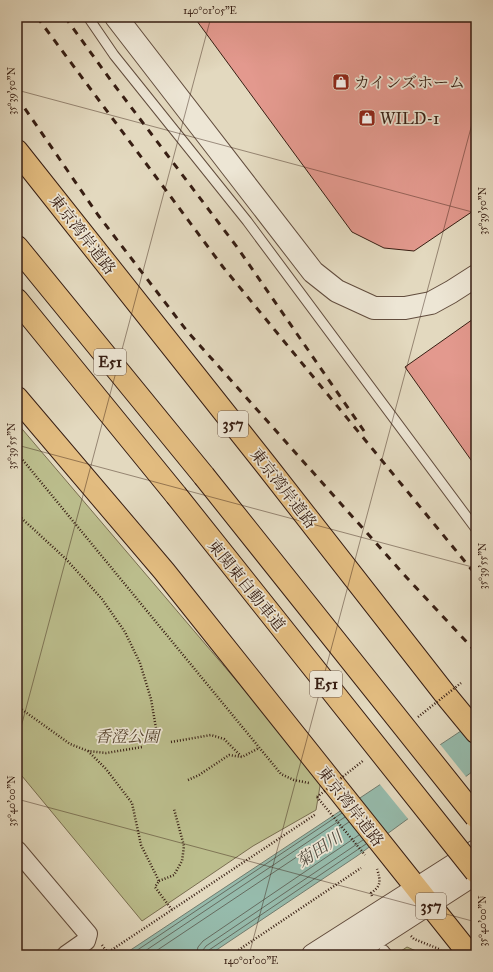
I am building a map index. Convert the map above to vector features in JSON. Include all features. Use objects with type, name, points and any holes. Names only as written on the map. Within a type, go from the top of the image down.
[{"type":"highway","name":"東京湾岸道路","points":[[17,151],[476,732]]},
{"type":"highway","name":"E51","points":[[17,247],[204,476],[476,817]]},
{"type":"highway","name":"東関東自動車道","points":[[17,300],[176,495],[476,873]]},
{"type":"highway","points":[[17,319],[74,384],[96,398]]},
{"type":"highway","name":"東京湾岸道路","points":[[17,398],[164,571],[343,795],[380,863],[423,896],[470,955]]},
{"type":"street","points":[[116,17],[313,272],[337,291],[374,308],[405,308],[432,303],[476,276]]},
{"type":"street","points":[[17,850],[88,934],[86,941],[66,955]]},
{"type":"street","points":[[348,955],[423,896],[476,851]]},
{"type":"street","points":[[313,955],[423,896],[476,873]]},
{"type":"lane","points":[[88,17],[114,55],[247,221],[476,529]]},
{"type":"path","points":[[17,453],[281,774],[294,780],[310,783]]},
{"type":"path","points":[[17,514],[66,559],[102,599],[125,632],[140,663],[151,699],[158,740]]},
{"type":"path","points":[[17,706],[70,744],[88,751],[106,753],[142,747]]},
{"type":"path","points":[[171,742],[212,735],[224,739],[242,757]]},
{"type":"path","points":[[188,780],[199,776],[229,754],[242,757],[259,748]]},
{"type":"path","points":[[88,751],[106,769],[132,802],[141,844],[158,881]]},
{"type":"path","points":[[317,797],[367,858]]},
{"type":"path","points":[[172,910],[155,887],[158,881],[174,875],[182,861],[184,846],[174,809]]},
{"type":"path","points":[[104,955],[316,814]]},
{"type":"path","points":[[374,900],[371,894],[378,888],[380,880],[380,863]]},
{"type":"path","points":[[230,955],[361,868]]},
{"type":"path","points":[[408,934],[414,939],[439,948],[444,955]]},
{"type":"green space","name":"香澄公園","points":[[17,423],[321,780],[316,810],[253,846],[142,921],[17,770]]},
{"type":"green space","points":[[407,947],[425,955],[395,955]]},
{"type":"water","name":"菊田川","points":[[476,721],[476,769],[357,856],[209,955],[123,955]]},
{"type":"pier","points":[[439,743],[467,778],[409,820],[378,782]]},
{"type":"building","points":[[194,17],[471,17],[476,24],[476,209],[414,251],[384,248],[352,232]]},
{"type":"building","points":[[476,317],[476,467],[405,367]]},
{"type":"railway","points":[[37,17],[223,267],[476,575]]},
{"type":"railway","points":[[65,17],[112,82],[237,247],[364,431]]},
{"type":"railway","points":[[17,97],[98,215],[187,331],[408,579],[476,652]]},
{"type":"place","name":"カインズホーム","points":[[341,82]]},
{"type":"place","name":"WILD-1","points":[[367,118]]}]
